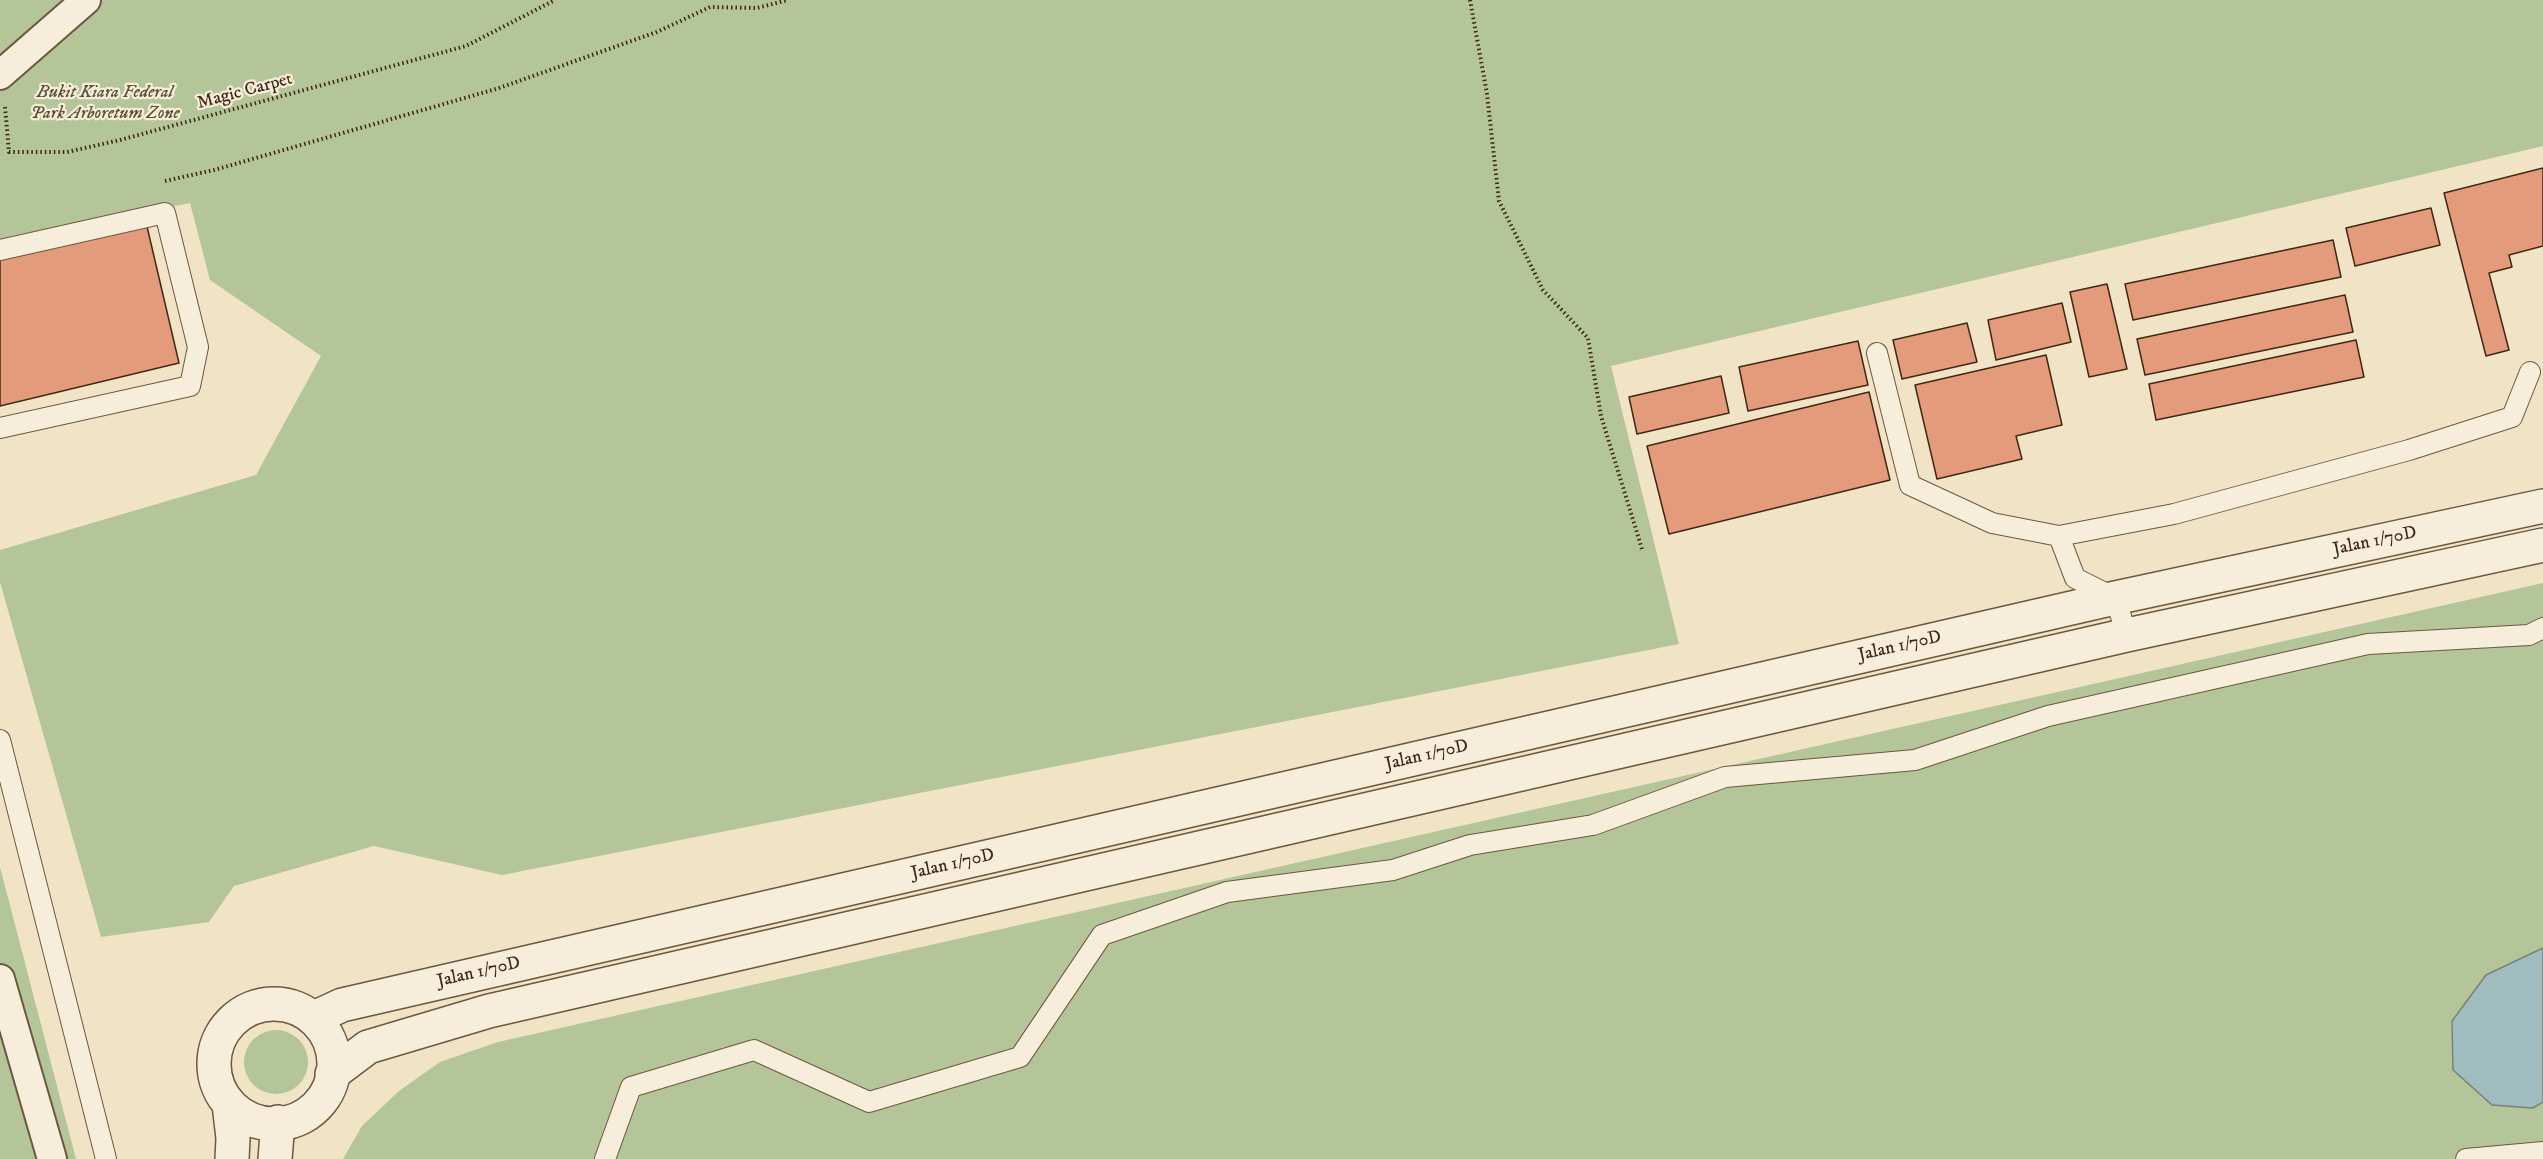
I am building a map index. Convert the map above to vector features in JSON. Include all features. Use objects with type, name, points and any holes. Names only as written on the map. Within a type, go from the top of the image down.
[{"type":"street","points":[[1,74],[86,0]]},
{"type":"street","name":"Jalan 1/70D","points":[[314,1018],[342,1005],[2115,598],[2543,506]]},
{"type":"street","points":[[332,1074],[368,1047],[489,1011],[2127,635],[2543,544]]},
{"type":"street","points":[[0,979],[52,1159]]},
{"type":"street","points":[[267,1004],[292,1006],[314,1018],[329,1038],[334,1062],[330,1086],[316,1107],[295,1120],[270,1124],[246,1117],[229,1104],[218,1086],[214,1066],[217,1044],[227,1026],[243,1012],[267,1004]]},
{"type":"street","points":[[229,1104],[233,1138],[232,1159]]},
{"type":"street","points":[[275,1159],[278,1122]]},
{"type":"lane","points":[[0,250],[165,213],[198,346],[190,386],[0,428]]},
{"type":"lane","points":[[1877,353],[1910,485],[1992,523],[2059,536],[2174,514],[2409,450],[2512,417],[2530,372]]},
{"type":"lane","points":[[2059,536],[2075,578],[2115,598],[2127,635]]},
{"type":"lane","points":[[604,1159],[631,1086],[754,1050],[869,1102],[1020,1057],[1102,935],[1227,892],[1393,870],[1470,845],[1593,825],[1725,777],[1915,760],[2048,716],[2368,644],[2529,635],[2543,628]]},
{"type":"lane","points":[[0,740],[106,1159]]},
{"type":"lane","points":[[2466,1159],[2543,1152]]},
{"type":"path","name":"Magic Carpet","points":[[1,74],[9,152],[67,152],[120,140],[466,46],[555,0]]},
{"type":"path","points":[[756,0],[758,8]]},
{"type":"path","points":[[158,183],[213,170],[495,88],[657,32],[710,8],[758,8],[788,0]]},
{"type":"path","points":[[1470,0],[1487,94],[1499,201],[1543,290],[1588,338],[1601,416],[1642,549]]},
{"type":"green space","name":"Bukit Kiara Federal Park Arboretum Zone","points":[[0,0],[2543,0],[2543,146],[1611,366],[1679,644],[502,875],[374,846],[234,886],[209,922],[101,937],[0,582],[0,550],[256,475],[321,356],[210,280],[190,203],[0,241]]},
{"type":"green space","points":[[2543,583],[2543,1159],[343,1159],[362,1126],[399,1091],[440,1062],[498,1042]]},
{"type":"green space","points":[[0,867],[76,1159],[0,1159]]},
{"type":"green space","points":[[276,1030],[294,1035],[299,1039],[303,1044],[308,1062],[303,1080],[299,1085],[294,1089],[276,1094],[258,1089],[253,1085],[249,1080],[244,1062],[249,1044],[253,1039],[258,1035]]},
{"type":"water","points":[[2543,948],[2543,1102],[2533,1108],[2492,1105],[2453,1070],[2452,1021],[2486,975]]},
{"type":"building","points":[[2543,168],[2543,246],[2509,255],[2512,267],[2489,273],[2509,350],[2486,356],[2444,193]]},
{"type":"building","points":[[2431,208],[2440,245],[2355,266],[2346,228]]},
{"type":"building","points":[[145,218],[179,363],[0,406],[0,253]]},
{"type":"building","points":[[2333,240],[2341,277],[2133,320],[2125,284]]},
{"type":"building","points":[[2107,284],[2127,369],[2089,377],[2070,292]]},
{"type":"building","points":[[2345,295],[2353,332],[2145,375],[2137,339]]},
{"type":"building","points":[[2062,303],[2071,342],[1996,360],[1988,320]]},
{"type":"building","points":[[1967,323],[1977,362],[1902,379],[1893,340]]},
{"type":"building","points":[[2356,340],[2364,377],[2156,420],[2149,384]]},
{"type":"building","points":[[1858,341],[1868,385],[1748,411],[1739,367]]},
{"type":"building","points":[[2046,355],[2062,425],[2016,436],[2022,459],[1937,479],[1915,385]]},
{"type":"building","points":[[1721,376],[1729,413],[1637,434],[1629,397]]},
{"type":"building","points":[[1869,392],[1890,480],[1669,534],[1647,446]]}]
